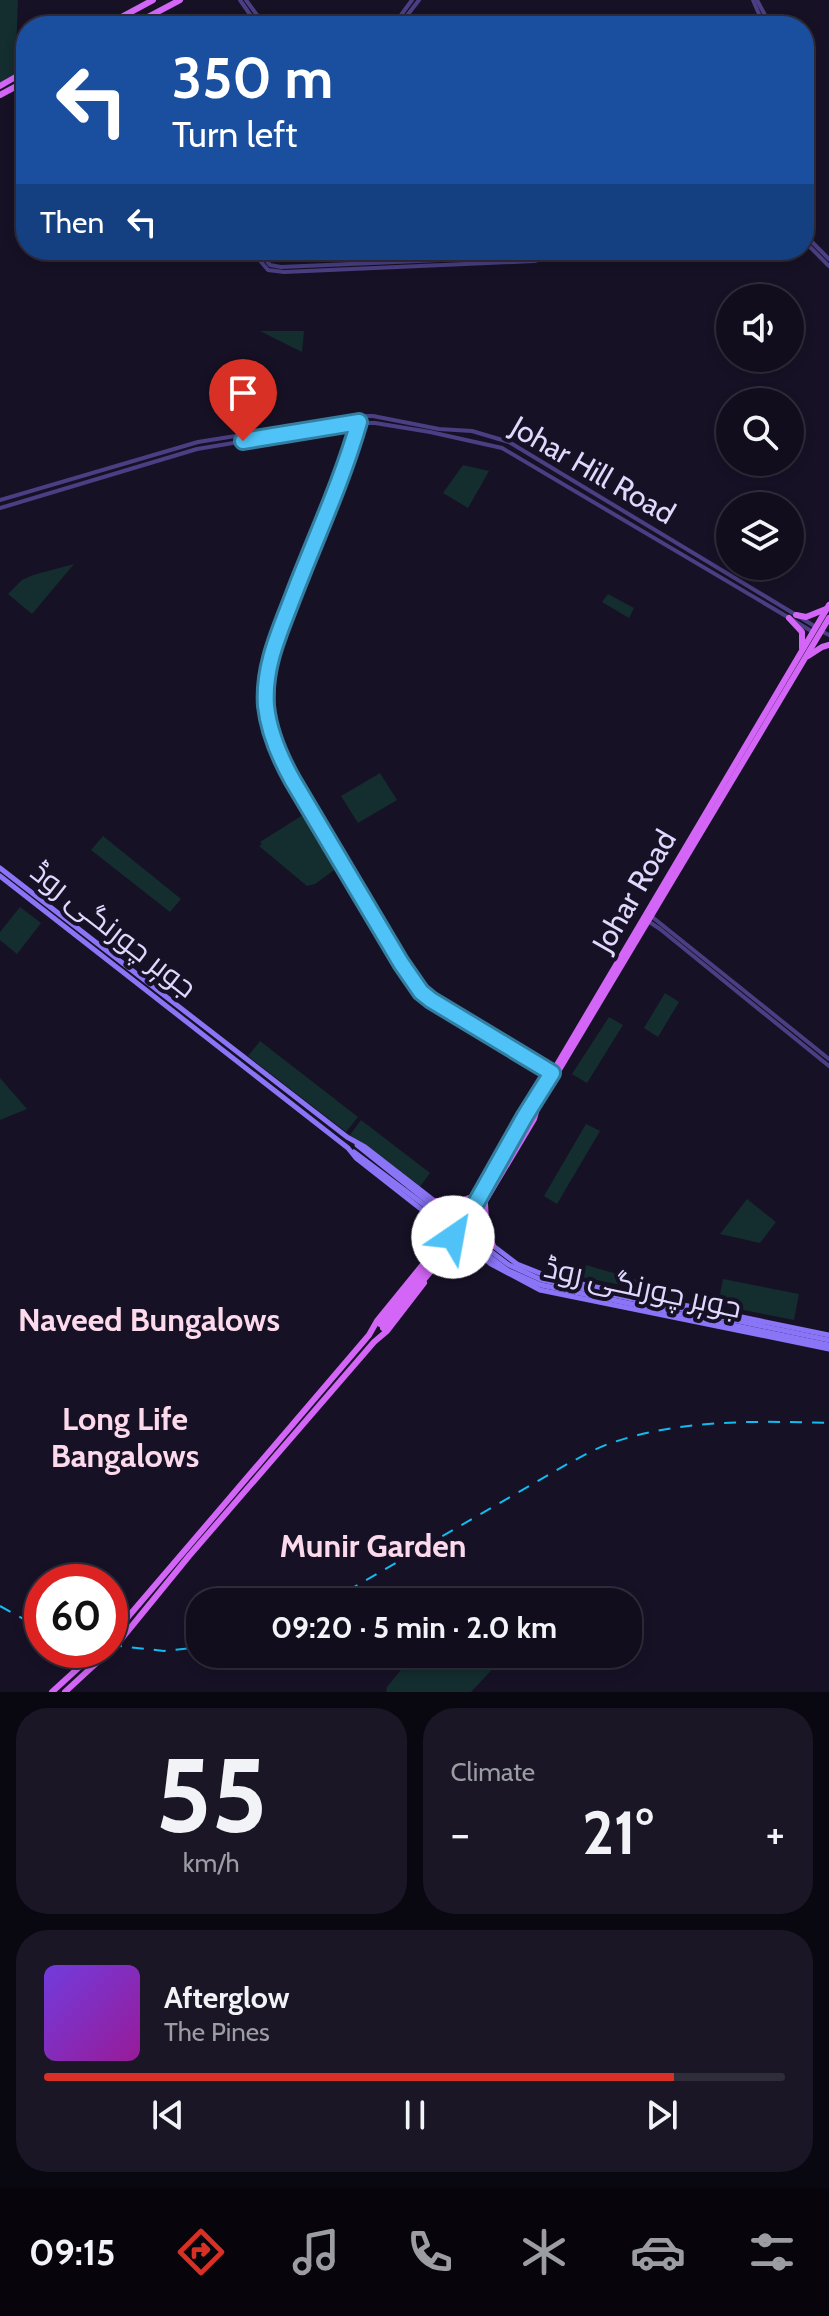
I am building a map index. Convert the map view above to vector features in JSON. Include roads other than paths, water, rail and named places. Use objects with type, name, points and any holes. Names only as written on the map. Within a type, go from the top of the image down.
[{"type":"main road","points":[[123,16],[153,0]]},
{"type":"main road","points":[[150,16],[180,0]]},
{"type":"main road","points":[[787,614],[806,617],[829,606]]},
{"type":"main road","name":"Johar Road","points":[[374,1342],[387,1331],[448,1256],[485,1204],[534,1119],[535,1104],[817,632],[829,606]]},
{"type":"main road","points":[[787,614],[802,632],[803,655],[829,644]]},
{"type":"main road","name":"Johar Road","points":[[817,632],[829,618]]},
{"type":"main road","name":"Johar Road","points":[[369,1335],[459,1220],[521,1113],[535,1104],[650,919],[749,745]]},
{"type":"main road","name":"جوہر چورنگی روڈ","points":[[0,868],[348,1148],[356,1158],[441,1216],[459,1220],[469,1228],[481,1256],[500,1271],[540,1290],[829,1343]]},
{"type":"main road","name":"جوہر چورنگی روڈ","points":[[0,876],[187,1017]]},
{"type":"main road","name":"جوہر چورنگی روڈ","points":[[194,1023],[435,1201],[451,1231],[461,1239],[493,1246],[517,1264],[552,1278],[829,1343]]},
{"type":"main road","points":[[128,1618],[374,1342],[382,1326],[460,1228],[535,1104]]},
{"type":"main road","name":"جوہر چورنگی روڈ","points":[[354,1141],[441,1216]]},
{"type":"main road","points":[[435,1201],[457,1202],[475,1196]]},
{"type":"main road","points":[[485,1204],[493,1246]]},
{"type":"main road","points":[[433,1254],[441,1216]]},
{"type":"main road","name":"جوہر چورنگی روڈ","points":[[474,1242],[509,1265],[542,1280],[829,1343]]},
{"type":"main road","points":[[448,1256],[481,1256]]},
{"type":"main road","points":[[65,1692],[118,1643],[369,1335],[382,1326]]},
{"type":"main road","points":[[52,1692],[78,1668]]},
{"type":"street","points":[[243,0],[257,16]]},
{"type":"street","points":[[405,16],[419,0]]},
{"type":"street","points":[[814,244],[829,259]]},
{"type":"street","points":[[814,251],[829,266]]},
{"type":"street","points":[[260,260],[268,270],[279,272],[508,260]]},
{"type":"street","points":[[266,260],[270,265],[281,267],[496,260]]},
{"type":"street","points":[[364,420],[275,663],[273,712],[283,751],[401,963],[421,992],[554,1071]]},
{"type":"street","name":"Johar Hill Road","points":[[0,508],[171,456],[364,420]]},
{"type":"street","name":"Johar Hill Road","points":[[0,500],[97,470],[216,439],[323,421],[364,420],[439,431],[472,431],[509,442],[817,632],[829,644]]},
{"type":"street","points":[[323,421],[324,428]]},
{"type":"street","points":[[216,439],[217,445]]},
{"type":"street","points":[[817,632],[829,635]]},
{"type":"street","points":[[650,919],[829,1059]]},
{"type":"street","points":[[802,1040],[829,1066]]},
{"type":"tunnel","points":[[442,1213],[457,1225]]},
{"type":"tunnel","points":[[439,1216],[474,1245]]},
{"type":"railway","points":[[352,1588],[569,1463],[608,1444],[640,1434],[694,1425],[829,1423]]},
{"type":"railway","points":[[0,1606],[24,1619]]},
{"type":"railway","points":[[128,1647],[164,1651],[186,1649]]},
{"type":"district","name":"Naveed Bungalows","points":[[149,1319]]},
{"type":"district","name":"Long Life Bangalows","points":[[125,1436]]},
{"type":"district","name":"Munir Garden","points":[[373,1545]]}]
